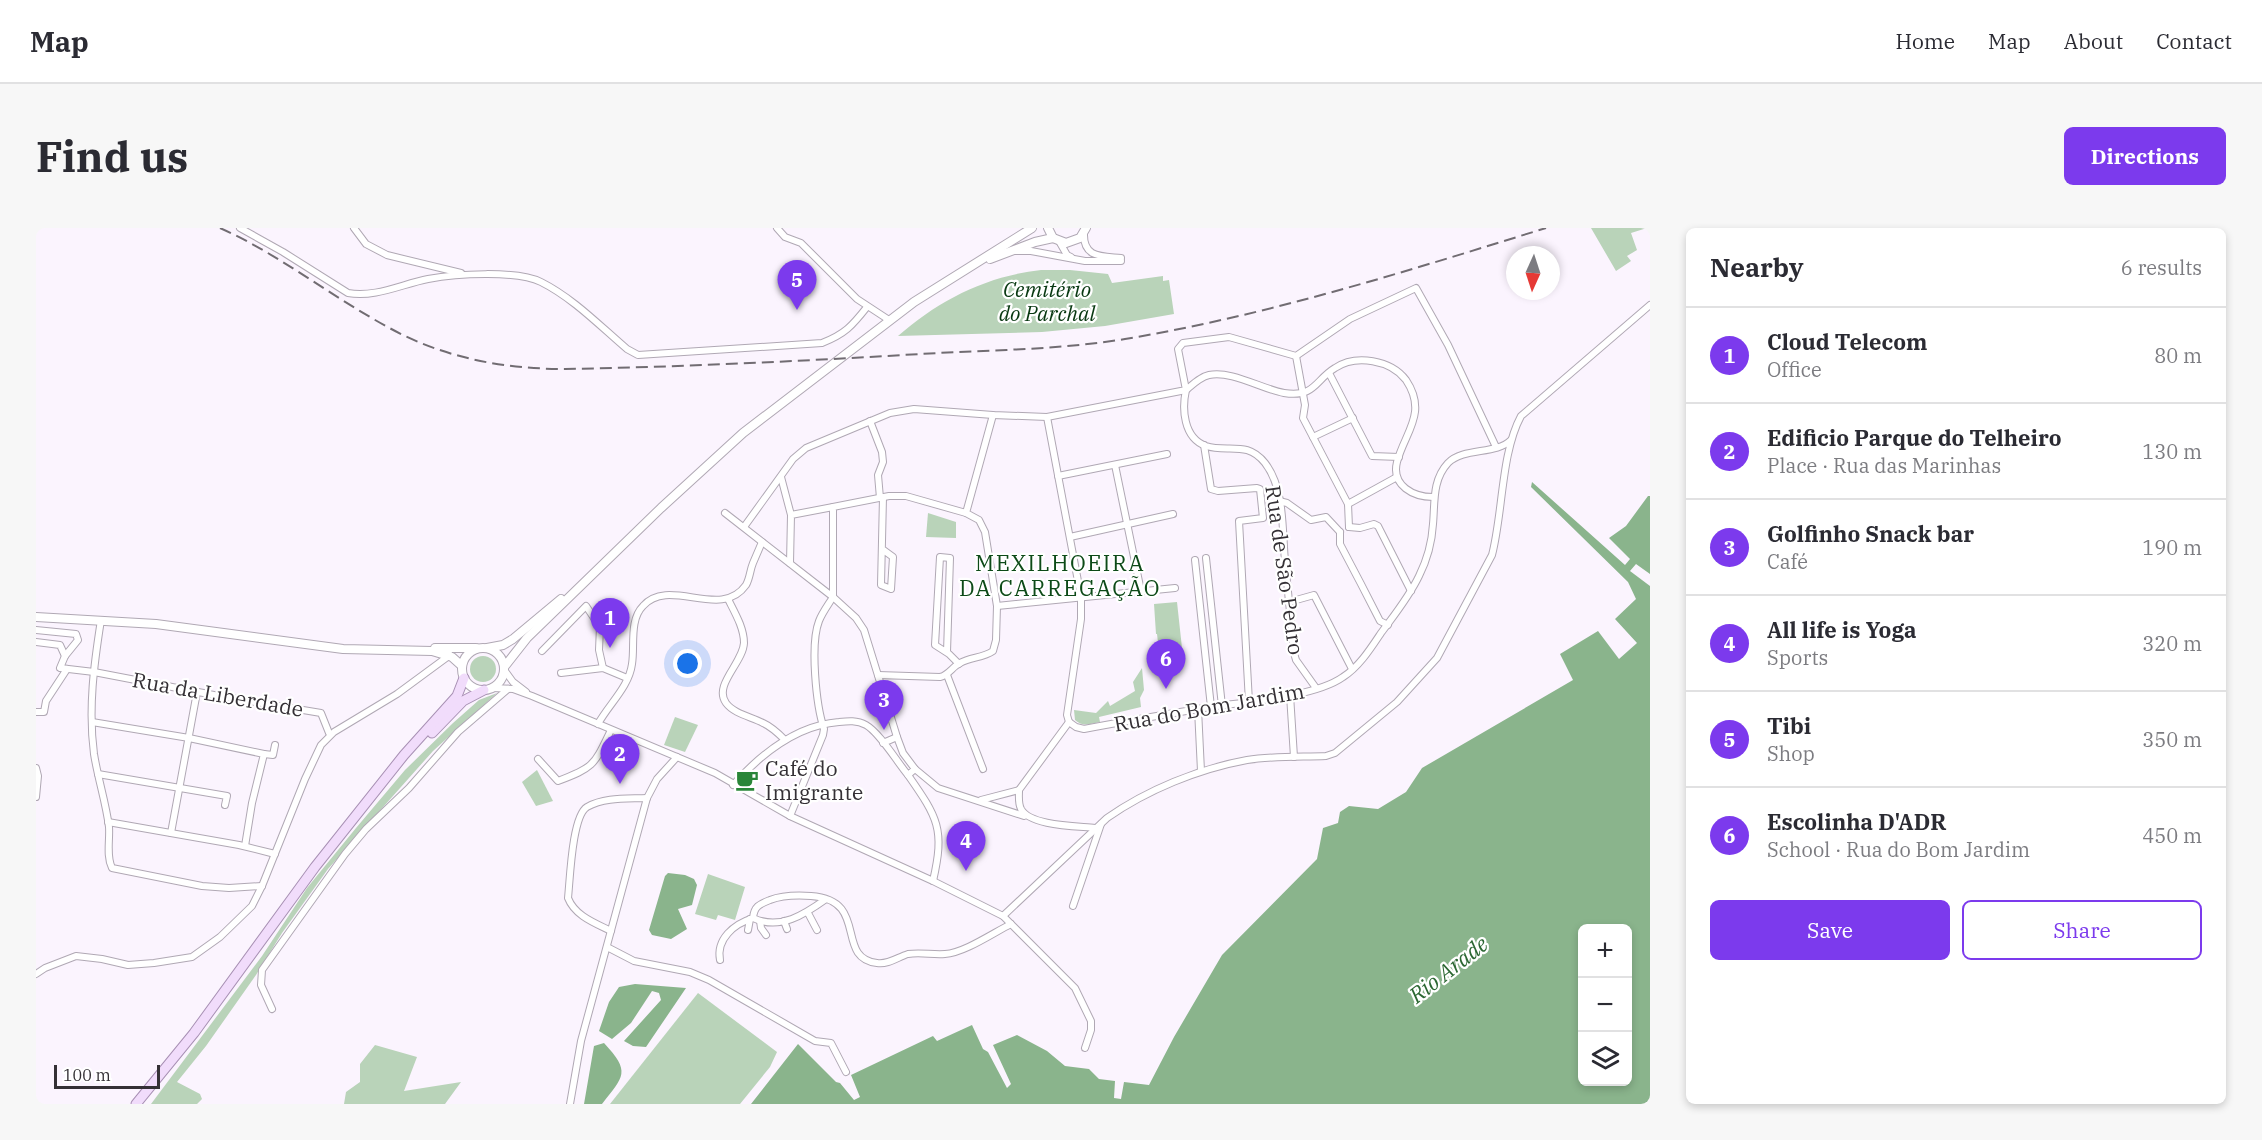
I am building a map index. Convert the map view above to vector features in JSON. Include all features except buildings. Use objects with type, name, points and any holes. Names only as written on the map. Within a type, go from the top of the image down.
[{"type":"main road","points":[[370,798],[463,702],[499,683],[505,669],[527,638],[661,508],[743,433],[889,320],[1032,228]]},
{"type":"main road","points":[[1047,228],[1056,239]]},
{"type":"main road","points":[[970,267],[1035,242],[1056,239],[1073,242],[1086,229]]},
{"type":"main road","points":[[36,616],[202,629],[343,649],[451,653],[503,645],[601,566]]},
{"type":"main road","points":[[136,1104],[194,1033],[315,867],[404,755],[457,696],[464,678],[462,666],[451,653],[429,648],[404,650]]},
{"type":"main road","points":[[462,666],[467,655],[482,648],[499,654],[505,669]]},
{"type":"main road","points":[[464,678],[472,687],[488,689]]},
{"type":"street","points":[[240,228],[348,293],[360,295],[427,279],[464,274],[504,274],[539,280],[570,300],[627,349],[638,355],[822,343],[852,327],[867,307]]},
{"type":"street","points":[[354,228],[366,244],[387,255],[464,274]]},
{"type":"street","points":[[777,228],[785,237],[801,243],[857,299],[889,320]]},
{"type":"street","points":[[970,267],[1017,250],[1085,261],[1121,261],[1121,258],[1094,254],[1088,250],[1084,243],[1086,229]]},
{"type":"street","points":[[1056,239],[1067,255],[1085,261]]},
{"type":"street","points":[[1296,356],[1350,319],[1416,288],[1448,345],[1496,447]]},
{"type":"street","points":[[1003,915],[1098,826],[1125,805],[1201,771],[1248,760],[1326,756],[1335,753],[1397,702],[1437,658],[1492,555],[1511,440],[1517,423],[1529,408],[1650,305]]},
{"type":"street","points":[[1249,702],[1239,521],[1263,518],[1260,489],[1218,491],[1211,489],[1204,445],[1192,435],[1186,424],[1184,402],[1186,390],[1178,349],[1183,343],[1229,337],[1296,356]]},
{"type":"street","points":[[1296,356],[1305,405],[1303,418],[1348,504],[1349,527]]},
{"type":"street","points":[[744,527],[793,459],[807,448],[890,413],[914,409],[1047,417],[1186,390],[1197,380],[1209,375],[1222,375],[1284,393],[1302,393],[1311,390],[1335,368],[1373,361],[1396,370],[1405,379],[1413,393],[1415,408],[1411,431],[1399,457],[1397,477],[1404,488],[1421,497],[1433,509]]},
{"type":"street","points":[[1329,373],[1372,456],[1399,457]]},
{"type":"street","points":[[966,513],[993,415]]},
{"type":"street","points":[[1029,817],[1022,812],[1018,802],[1019,790],[1069,722],[1067,715],[1081,619],[1081,597],[1047,417]]},
{"type":"street","points":[[1312,437],[1353,418]]},
{"type":"street","points":[[870,421],[882,452],[883,462],[878,475],[881,497],[881,585],[891,589],[893,557],[882,549]]},
{"type":"street","name":"Rua do Bom Jardim","points":[[1069,722],[1084,729],[1249,702],[1290,695],[1343,677],[1372,648],[1421,573],[1430,547],[1433,497],[1443,470],[1455,458],[1505,446],[1511,440]]},
{"type":"street","name":"Rua de São Pedro","points":[[1204,445],[1248,449],[1259,456],[1272,476],[1279,501],[1294,653],[1296,660],[1316,688]]},
{"type":"street","points":[[1058,476],[1167,454]]},
{"type":"street","points":[[1115,465],[1142,591]]},
{"type":"street","points":[[781,477],[791,516],[790,563]]},
{"type":"street","points":[[1348,504],[1397,477]]},
{"type":"street","points":[[791,516],[881,497],[906,496],[966,513],[979,520],[985,532],[997,606],[996,640],[993,651],[984,657],[959,664],[947,675],[931,678],[878,675]]},
{"type":"street","points":[[1421,497],[1433,497]]},
{"type":"street","points":[[1279,501],[1287,503],[1311,520],[1326,517],[1340,532],[1340,544],[1380,621],[1382,631]]},
{"type":"street","points":[[790,816],[823,735],[816,684],[814,639],[819,620],[833,597],[833,507]]},
{"type":"street","points":[[725,513],[833,597],[856,618],[864,630],[903,753],[915,769],[938,788],[981,800],[1039,822],[1098,826]]},
{"type":"street","points":[[1070,537],[1173,514]]},
{"type":"street","points":[[1340,532],[1349,527],[1360,528],[1374,524],[1378,526],[1411,591]]},
{"type":"street","points":[[598,724],[606,709],[625,685],[632,665],[636,617],[643,605],[664,596],[728,599],[745,586],[762,542]]},
{"type":"street","points":[[947,652],[950,558],[940,557],[935,645],[947,652],[959,664]]},
{"type":"street","points":[[1206,558],[1222,706]]},
{"type":"street","points":[[1195,560],[1211,707]]},
{"type":"street","points":[[997,606],[1175,588]]},
{"type":"street","points":[[1289,602],[1314,595],[1352,669]]},
{"type":"street","points":[[728,599],[744,634],[744,643],[737,663],[724,686],[724,699],[732,709],[765,724],[785,740]]},
{"type":"street","points":[[542,651],[586,606],[600,627],[599,651],[603,668]]},
{"type":"street","points":[[101,620],[94,672],[92,722],[98,774],[108,822],[109,862],[112,868],[202,885],[229,888],[262,886]]},
{"type":"street","points":[[1380,621],[1388,625]]},
{"type":"street","points":[[36,630],[76,634],[78,640],[65,656],[60,668],[67,669],[46,701],[44,712],[36,712]]},
{"type":"street","points":[[36,642],[60,645],[65,656]]},
{"type":"street","points":[[36,974],[76,956],[128,965],[192,957],[220,937],[252,906],[321,745],[332,733],[388,700],[451,653]]},
{"type":"street","points":[[561,673],[603,668],[627,678]]},
{"type":"street","name":"Rua da Liberdade","points":[[67,669],[321,713],[332,733]]},
{"type":"street","points":[[505,669],[513,682],[531,696]]},
{"type":"street","points":[[947,675],[983,769]]},
{"type":"street","points":[[488,689],[508,689],[531,696],[715,773],[790,816],[1003,915],[1075,988],[1091,1021],[1091,1030],[1085,1048]]},
{"type":"street","points":[[272,1008],[261,985],[262,969],[345,854],[366,829],[409,788],[458,732],[508,689]]},
{"type":"street","points":[[171,833],[197,692]]},
{"type":"street","points":[[1290,695],[1294,757]]},
{"type":"street","points":[[1198,709],[1201,771]]},
{"type":"street","points":[[92,722],[189,738],[264,754],[273,755],[275,745]]},
{"type":"street","points":[[733,784],[750,766],[785,740],[822,723],[859,722],[871,728],[931,809],[939,835],[940,851],[933,881]]},
{"type":"street","points":[[538,759],[558,781],[586,770],[597,759],[611,730]]},
{"type":"street","points":[[883,743],[897,737]]},
{"type":"street","points":[[245,846],[252,803],[264,754]]},
{"type":"street","points":[[570,1104],[581,1041],[647,798],[657,779],[677,757]]},
{"type":"street","points":[[36,768],[38,776],[36,797]]},
{"type":"street","points":[[908,775],[915,769]]},
{"type":"street","points":[[98,774],[227,796],[225,806]]},
{"type":"street","points":[[981,800],[1019,790]]},
{"type":"street","points":[[611,931],[588,920],[572,907],[568,898],[577,819],[585,808],[609,799],[647,798]]},
{"type":"street","points":[[108,822],[245,846],[275,854]]},
{"type":"street","points":[[1073,906],[1098,826]]},
{"type":"street","points":[[766,935],[754,919],[753,910],[759,904],[777,897],[797,895],[817,896],[836,902],[844,911],[850,925],[855,950],[864,958],[877,963],[886,963],[908,954],[926,952],[946,954],[959,951],[1011,924]]},
{"type":"street","points":[[720,960],[718,951],[721,941],[743,921],[794,919],[808,913],[826,899]]},
{"type":"street","points":[[808,913],[818,930]]},
{"type":"street","points":[[748,930],[754,919]]},
{"type":"street","points":[[784,921],[787,929]]},
{"type":"street","points":[[607,946],[634,961],[690,972],[710,980],[815,1041],[831,1043],[846,1072]]},
{"type":"green space","points":[[1591,228],[1647,228],[1631,233],[1637,250],[1627,256],[1631,261],[1616,271]]},
{"type":"green space","name":"Cemitério do Parchal","points":[[1041,270],[1108,274],[1112,283],[1163,276],[1163,281],[1169,280],[1174,314],[1105,326],[1042,332],[898,336],[930,311],[964,292],[1001,278]]},
{"type":"green space","points":[[928,513],[956,522],[956,538],[926,537]]},
{"type":"green space","points":[[1177,602],[1182,648],[1159,651],[1154,604]]},
{"type":"green space","points":[[483,656],[492,660],[496,669],[492,678],[483,682],[474,678],[470,669],[474,660]]},
{"type":"green space","points":[[1142,668],[1144,690],[1140,698],[1141,707],[1099,717],[1100,722],[1093,724],[1084,724],[1075,720],[1074,710],[1096,713],[1108,701],[1110,706],[1135,691],[1133,682]]},
{"type":"green space","points":[[497,693],[433,751],[328,869],[206,1046],[177,1082],[200,1094],[202,1099],[197,1104],[151,1104],[262,956],[307,888],[356,828],[405,770],[453,723],[479,700]]},
{"type":"green space","points":[[675,717],[698,725],[685,752],[664,745]]},
{"type":"green space","points":[[537,770],[553,801],[536,806],[522,782]]},
{"type":"green space","points":[[708,874],[745,887],[735,920],[718,915],[716,920],[695,914]]},
{"type":"green space","points":[[698,993],[777,1052],[770,1067],[740,1104],[610,1104]]},
{"type":"green space","points":[[375,1045],[417,1057],[404,1091],[461,1082],[445,1104],[344,1104],[346,1092],[360,1082],[360,1064]]},
{"type":"water","name":"Rio Arade","points":[[1532,482],[1625,565],[1630,559],[1609,538],[1626,526],[1650,496],[1650,574],[1636,564],[1630,571],[1650,586],[1650,1104],[751,1104],[798,1044],[836,1082],[840,1083],[854,1100],[860,1097],[851,1075],[933,1036],[937,1041],[972,1025],[983,1049],[988,1052],[1007,1088],[1011,1084],[993,1045],[1017,1035],[1047,1051],[1065,1066],[1089,1069],[1099,1079],[1115,1081],[1114,1098],[1121,1099],[1124,1082],[1149,1085],[1222,955],[1317,859],[1323,828],[1338,823],[1340,812],[1349,806],[1378,809],[1406,792],[1422,768],[1573,680],[1560,654],[1598,631],[1619,659],[1637,643],[1615,619],[1636,599],[1628,582],[1531,487]]},
{"type":"water","points":[[668,873],[685,875],[694,879],[697,885],[692,905],[678,909],[687,929],[671,939],[652,935],[649,930],[665,876]]},
{"type":"water","points":[[635,984],[686,988],[646,1047],[633,1046],[624,1041],[661,1000],[659,993],[652,991],[631,1023],[612,1039],[599,1031],[609,1002],[619,987]]},
{"type":"water","points":[[604,1043],[618,1061],[621,1074],[615,1087],[602,1104],[584,1104],[594,1046]]},
{"type":"railway","points":[[220,228],[267,253],[358,310],[405,336],[444,351],[483,362],[544,369],[787,361],[1100,343],[1179,329],[1285,305],[1390,276],[1546,228]]},
{"type":"place","name":"Tibi","points":[[797,310]]},
{"type":"place","name":"Cloud Telecom","points":[[610,648]]},
{"type":"place","name":"Escolinha D'ADR","points":[[1166,689]]},
{"type":"place","name":"Golfinho Snack bar","points":[[884,730]]},
{"type":"place","name":"Café do Imigrante","points":[[747,780]]},
{"type":"place","name":"Edificio Parque do Telheiro","points":[[620,784]]},
{"type":"place","name":"All life is Yoga","points":[[966,871]]},
{"type":"district","name":"MEXILHOEIRA DA CARREGAÇÃO","points":[[1060,574]]}]
